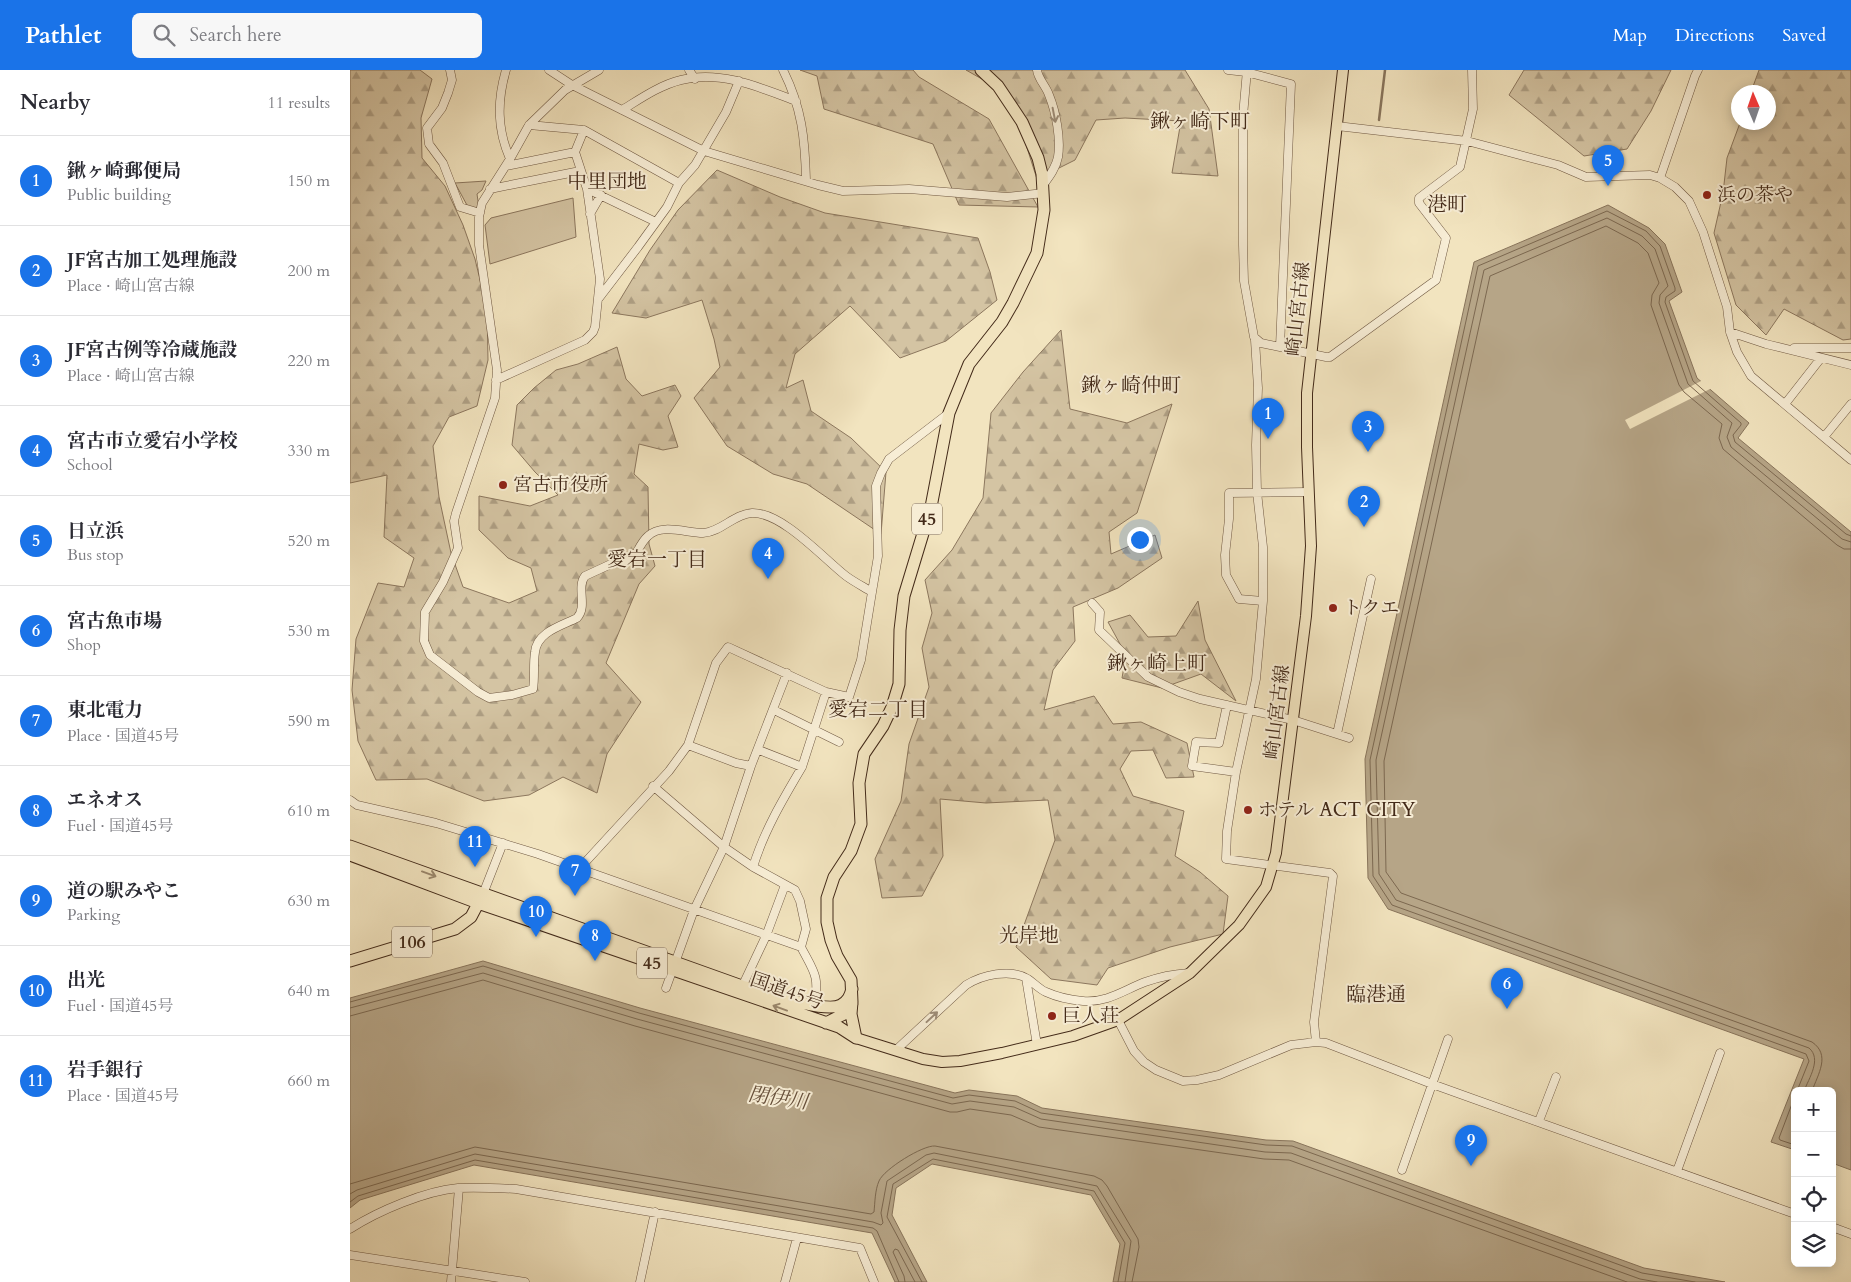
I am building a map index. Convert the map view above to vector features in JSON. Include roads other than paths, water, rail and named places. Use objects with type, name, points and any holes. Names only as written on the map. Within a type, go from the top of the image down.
[{"type":"highway","name":"45","points":[[948,412],[968,364],[1014,304],[1037,253],[1044,210],[1042,174],[1038,158],[1022,122],[998,86],[981,70]]},
{"type":"highway","name":"国道45号","points":[[350,855],[480,898],[835,1022],[846,1013],[852,987],[851,980],[830,940],[827,922],[827,898],[834,877],[851,852],[861,824],[858,783],[864,754],[883,726],[892,707],[899,684],[900,630],[904,596],[931,507],[948,412]]},
{"type":"highway","name":"国道45号","points":[[350,846],[480,898]]},
{"type":"highway","name":"106","points":[[350,961],[455,928],[471,917],[480,898]]},
{"type":"highway","name":"国道45号","points":[[741,989],[832,1008],[847,1003]]},
{"type":"highway","name":"45","points":[[783,998],[835,1022],[856,1038]]},
{"type":"highway","name":"45","points":[[847,1003],[856,1038]]},
{"type":"main road","name":"崎山宮古線","points":[[856,1038],[923,1059],[942,1062],[979,1058],[1037,1045],[1073,1036],[1118,1020],[1190,973],[1239,925],[1266,887],[1276,853],[1307,608],[1310,546],[1306,425],[1310,354],[1343,70]]},
{"type":"street","points":[[450,70],[452,80],[442,108],[428,128],[428,144],[443,164],[460,207],[480,213]]},
{"type":"street","points":[[506,70],[499,98],[500,121],[508,162]]},
{"type":"street","points":[[549,70],[572,85],[704,151],[843,191],[909,189],[1007,198],[1043,190],[1058,158],[1050,96],[1038,76],[1037,70]]},
{"type":"street","points":[[599,70],[572,85],[529,125],[482,204],[479,245],[497,370],[496,398],[456,513],[454,521],[458,548],[443,582],[425,612],[424,640],[430,655],[478,692],[489,698],[512,695],[532,689],[535,650],[541,639],[548,631],[580,615],[582,608],[582,578],[612,564],[633,559],[648,536],[659,530],[677,530],[691,533],[707,532],[744,514],[763,514],[785,525],[847,577],[872,592]]},
{"type":"street","points":[[689,70],[695,79]]},
{"type":"street","points":[[783,70],[796,101],[805,139],[806,180]]},
{"type":"street","points":[[1228,70],[1247,71],[1291,84],[1280,347]]},
{"type":"street","points":[[1255,340],[1261,343],[1330,357],[1436,280],[1446,238],[1419,203],[1419,198],[1460,167],[1473,109],[1472,70]]},
{"type":"street","points":[[1660,178],[1698,70]]},
{"type":"street","points":[[1247,71],[1243,116],[1243,254],[1246,297],[1255,340],[1258,388],[1257,492],[1263,547],[1263,601],[1256,679],[1236,772],[1227,832],[1226,859],[1330,873],[1334,876],[1314,1022],[1316,1042]]},
{"type":"street","points":[[622,110],[664,86],[681,80],[695,79],[730,79],[796,101]]},
{"type":"street","points":[[599,298],[667,207],[679,183],[695,165],[726,112],[739,81]]},
{"type":"street","points":[[529,125],[584,130],[679,183]]},
{"type":"street","points":[[1337,126],[1466,141],[1558,165],[1586,177],[1650,175],[1660,178],[1675,187],[1685,196],[1703,232],[1727,306],[1730,332],[1737,352],[1751,376],[1851,460]]},
{"type":"street","points":[[496,380],[585,340],[593,332],[600,279],[587,189],[575,152],[584,130]]},
{"type":"street","points":[[508,162],[575,152]]},
{"type":"street","points":[[490,189],[580,171]]},
{"type":"street","points":[[587,189],[656,222]]},
{"type":"street","points":[[590,214],[600,195]]},
{"type":"street","points":[[1730,332],[1782,348],[1851,365]]},
{"type":"street","points":[[1782,348],[1851,348]]},
{"type":"street","points":[[1785,404],[1821,358]]},
{"type":"street","points":[[1824,437],[1851,404]]},
{"type":"street","points":[[579,869],[653,786],[669,771],[688,745],[716,662],[728,647],[826,692],[849,696],[861,660],[878,556],[876,486],[889,460],[948,412]]},
{"type":"street","points":[[1263,601],[1239,599],[1226,575],[1225,555],[1230,493],[1308,492]]},
{"type":"street","points":[[1337,734],[1370,579]]},
{"type":"street","points":[[1092,603],[1100,612],[1099,630],[1148,676],[1179,692],[1200,699],[1293,720],[1348,738]]},
{"type":"street","points":[[666,988],[694,910],[724,847],[752,766],[788,673]]},
{"type":"street","points":[[753,867],[758,849],[773,817],[802,767],[826,692]]},
{"type":"street","points":[[1227,705],[1219,743],[1196,742],[1192,766],[1236,772]]},
{"type":"street","points":[[774,710],[839,742]]},
{"type":"street","points":[[688,745],[736,763],[752,766]]},
{"type":"street","points":[[759,750],[802,767]]},
{"type":"street","points":[[653,786],[724,847],[753,867],[795,890],[800,901],[806,929],[801,947],[817,978],[817,992],[814,1005]]},
{"type":"street","points":[[350,800],[357,805],[436,823],[503,843],[801,947]]},
{"type":"street","points":[[480,898],[503,843]]},
{"type":"street","points":[[741,989],[766,936],[785,885]]},
{"type":"street","points":[[896,1050],[966,985],[974,980],[993,975],[1018,974],[1045,992],[1073,1000],[1101,1001],[1144,982],[1163,976],[1190,973]]},
{"type":"street","points":[[1026,978],[1037,1045]]},
{"type":"street","points":[[1118,1020],[1134,1051],[1144,1062],[1156,1070],[1183,1081],[1197,1080],[1218,1074],[1291,1045],[1316,1042],[1326,1043],[1432,1084],[1540,1121],[1791,1213]]},
{"type":"street","points":[[1402,1170],[1448,1039]]},
{"type":"street","points":[[1677,1171],[1720,1053]]},
{"type":"street","points":[[1540,1121],[1556,1077]]},
{"type":"street","points":[[451,1282],[459,1188]]},
{"type":"street","points":[[350,1229],[390,1208],[435,1193],[459,1188],[516,1189],[860,1248],[874,1282]]},
{"type":"street","points":[[640,1282],[655,1212]]},
{"type":"street","points":[[1836,1228],[1851,1234]]},
{"type":"street","points":[[785,1282],[797,1238]]},
{"type":"street","points":[[350,1255],[525,1282]]},
{"type":"water","points":[[1608,205],[1649,228],[1665,244],[1682,292],[1669,301],[1697,378],[1749,423],[1738,438],[1851,532],[1851,1170],[1836,1164],[1836,1087],[1793,1087],[1804,1059],[1388,909],[1368,878],[1365,759],[1474,262]]},
{"type":"water","name":"閉伊川","points":[[483,961],[640,1008],[955,1093],[969,1090],[1017,1096],[1042,1108],[1266,1140],[1293,1141],[1644,1268],[1725,1282],[1113,1282],[1120,1244],[1091,1195],[932,1164],[896,1188],[892,1215],[927,1282],[895,1282],[872,1233],[474,1165],[360,1200],[350,1208],[350,998]]},
{"type":"water","points":[[1791,1092],[1791,1149],[1771,1142]]},
{"type":"waterway","points":[[1379,120],[1385,70]]},
{"type":"place","name":"日立浜","points":[[1608,186]]},
{"type":"place","name":"浜の茶や","points":[[1707,195]]},
{"type":"place","name":"鍬ヶ崎郵便局","points":[[1268,439]]},
{"type":"place","name":"JF宮古例等冷蔵施設","points":[[1368,452]]},
{"type":"place","name":"宮古市役所","points":[[503,485]]},
{"type":"place","name":"JF宮古加工処理施設","points":[[1364,527]]},
{"type":"place","name":"宮古市立愛宕小学校","points":[[768,579]]},
{"type":"place","name":"トクエ","points":[[1333,608]]},
{"type":"place","name":"ホテル ACT CITY","points":[[1248,810]]},
{"type":"place","name":"岩手銀行","points":[[475,867]]},
{"type":"place","name":"東北電力","points":[[575,896]]},
{"type":"place","name":"出光","points":[[536,937]]},
{"type":"place","name":"エネオス","points":[[595,961]]},
{"type":"place","name":"宮古魚市場","points":[[1507,1009]]},
{"type":"place","name":"巨人荘","points":[[1052,1016]]},
{"type":"place","name":"道の駅みやこ","points":[[1471,1166]]},
{"type":"district","name":"鍬ヶ崎下町","points":[[1200,121]]},
{"type":"district","name":"中里団地","points":[[607,181]]},
{"type":"district","name":"港町","points":[[1447,204]]},
{"type":"district","name":"鍬ヶ崎仲町","points":[[1131,385]]},
{"type":"district","name":"愛宕一丁目","points":[[657,559]]},
{"type":"district","name":"鍬ヶ崎上町","points":[[1157,663]]},
{"type":"district","name":"愛宕二丁目","points":[[878,709]]},
{"type":"district","name":"光岸地","points":[[1029,935]]},
{"type":"district","name":"臨港通","points":[[1376,994]]}]
